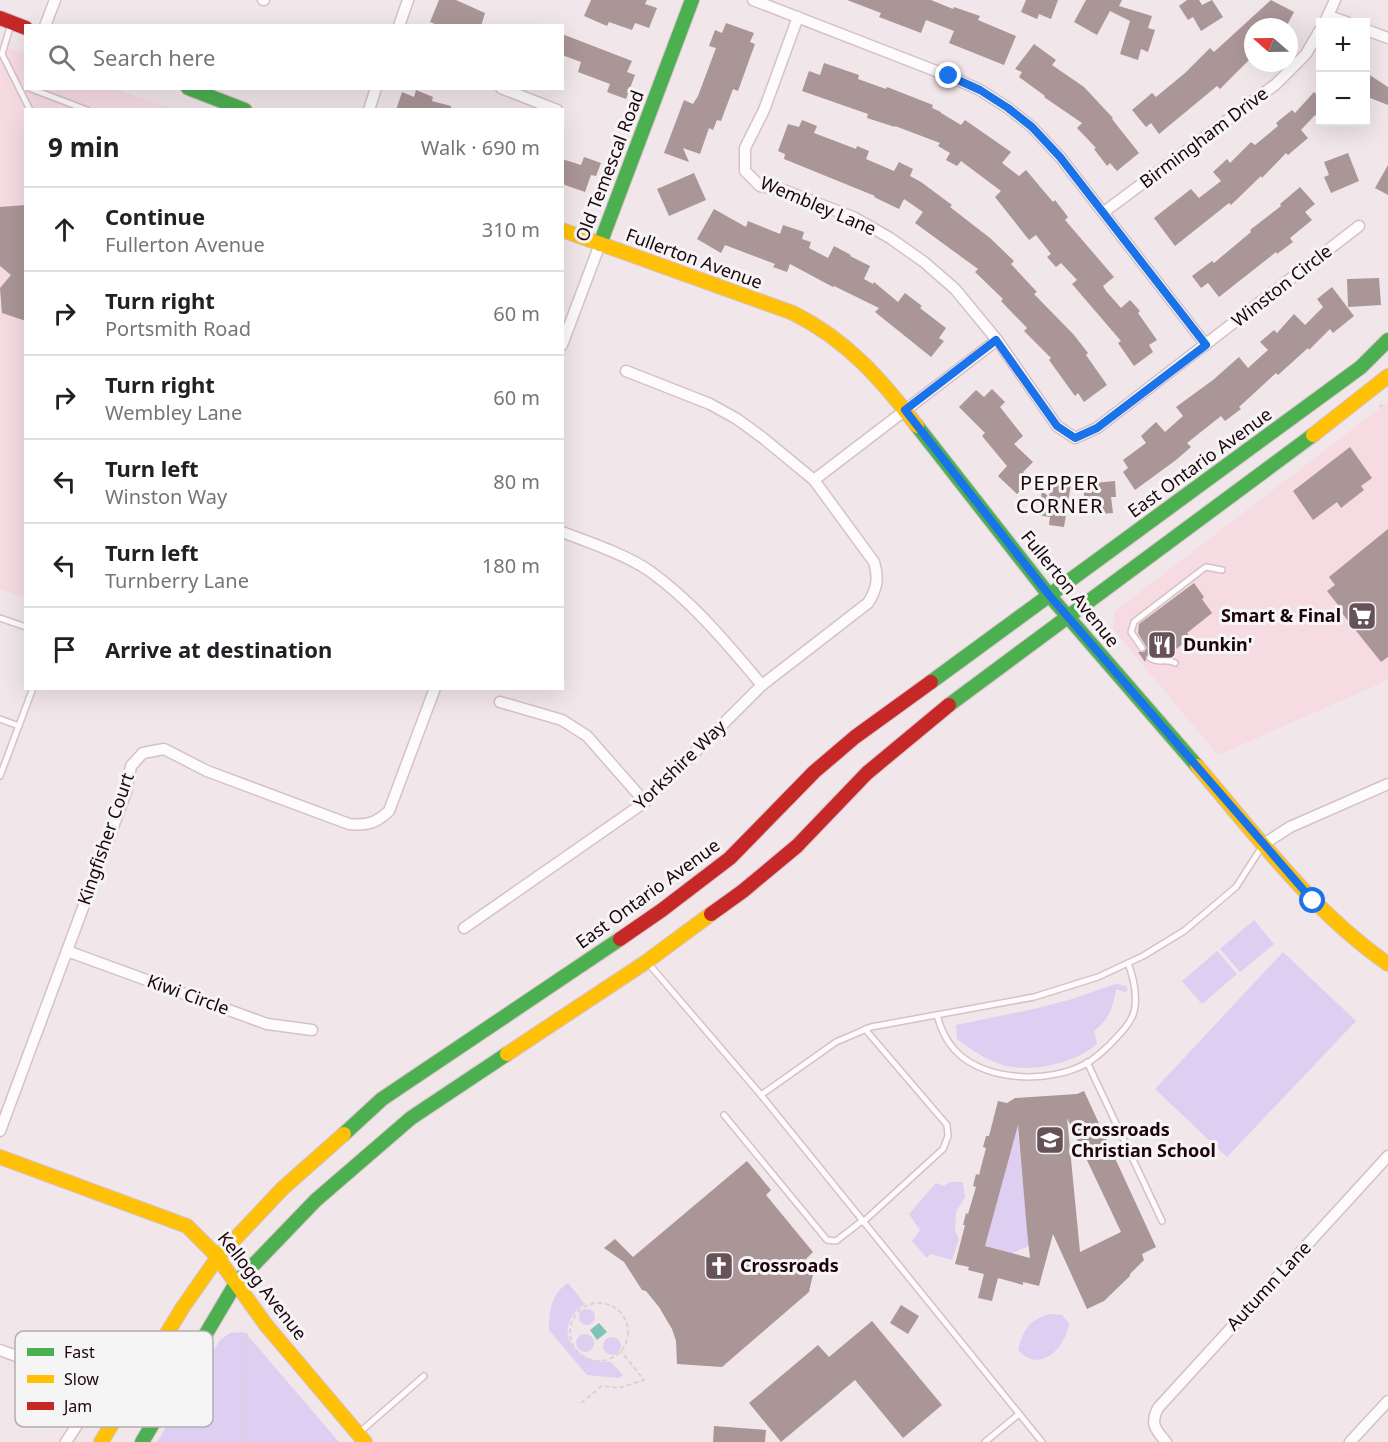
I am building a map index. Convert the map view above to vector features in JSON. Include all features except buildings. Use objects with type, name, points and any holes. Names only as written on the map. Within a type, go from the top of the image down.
[{"type":"main road","name":"Old Temescal Road","points":[[600,244],[692,0]]},
{"type":"main road","points":[[6,20],[24,27]]},
{"type":"main road","points":[[192,90],[226,106]]},
{"type":"main road","name":"Fullerton Avenue","points":[[564,231],[793,313],[819,327],[845,346],[875,375],[905,410],[1049,595],[1313,901],[1368,950],[1388,964]]},
{"type":"main road","name":"East Ontario Avenue","points":[[168,1331],[218,1257],[282,1189],[382,1099],[662,910],[730,858],[814,772],[855,737],[1361,367],[1388,340]]},
{"type":"main road","points":[[1365,394],[1362,381],[1388,352]]},
{"type":"main road","points":[[208,1331],[236,1283],[316,1200],[411,1118],[646,962],[743,891],[797,846],[867,773],[973,686],[1300,445],[1388,376]]},
{"type":"main road","name":"Kellogg Avenue","points":[[0,1157],[187,1226],[204,1239],[253,1308],[362,1438]]},
{"type":"main road","name":"East Ontario Avenue","points":[[101,1442],[110,1427]]},
{"type":"main road","points":[[142,1442],[151,1427]]},
{"type":"street","points":[[46,24],[55,0]]},
{"type":"street","points":[[400,24],[408,0]]},
{"type":"street","points":[[753,0],[949,76],[980,90],[1008,108],[1032,127],[1060,157],[1206,345]]},
{"type":"street","points":[[1327,18],[1335,0]]},
{"type":"street","name":"Wembley Lane","points":[[798,17],[764,110],[745,148],[745,171],[760,186],[786,191],[855,218],[890,238],[924,262],[955,289],[996,340],[1057,426],[1075,438]]},
{"type":"street","points":[[1370,32],[1388,38]]},
{"type":"street","name":"Birmingham Drive","points":[[1104,212],[1276,84],[1306,54],[1316,37]]},
{"type":"street","points":[[370,108],[375,90]]},
{"type":"street","points":[[506,90],[552,108]]},
{"type":"street","name":"Winston Circle","points":[[1075,438],[1097,428],[1359,226]]},
{"type":"street","name":"Old Temescal Road","points":[[564,340],[600,244]]},
{"type":"street","points":[[626,371],[710,404],[737,419],[814,480],[996,340]]},
{"type":"street","name":"Yorkshire Way","points":[[464,928],[645,802],[762,685],[868,603],[875,593],[877,582],[874,562],[814,480]]},
{"type":"street","points":[[564,533],[601,547],[650,571],[698,611],[762,685]]},
{"type":"street","name":"Kingfisher Court","points":[[0,1131],[126,792],[131,766],[143,753],[164,749],[207,771],[349,824],[364,826],[378,820],[388,811],[434,690]]},
{"type":"street","points":[[500,702],[562,720],[587,736],[645,802]]},
{"type":"street","points":[[1264,844],[1290,827],[1388,784]]},
{"type":"street","name":"Kiwi Circle","points":[[67,951],[267,1024],[312,1030]]},
{"type":"street","name":"Autumn Lane","points":[[1166,1442],[1154,1425],[1153,1417],[1165,1399],[1388,1156]]},
{"type":"street","points":[[0,1350],[15,1356]]},
{"type":"street","points":[[1350,1442],[1388,1401]]},
{"type":"street","points":[[66,1442],[75,1427]]},
{"type":"lane","points":[[6,20],[2,54],[29,108]]},
{"type":"lane","points":[[17,84],[24,87]]},
{"type":"lane","points":[[32,90],[82,108]]},
{"type":"lane","points":[[1142,648],[1131,632],[1134,622],[1206,567],[1222,570]]},
{"type":"lane","points":[[0,618],[24,626]]},
{"type":"lane","points":[[1149,658],[1154,661],[1175,663]]},
{"type":"lane","points":[[0,776],[32,690]]},
{"type":"lane","points":[[0,719],[19,726]]},
{"type":"lane","points":[[761,1095],[836,1042],[871,1026],[1034,997],[1074,986],[1128,963],[1184,930],[1236,887],[1264,844]]},
{"type":"lane","points":[[646,962],[761,1095],[1042,1442]]},
{"type":"lane","points":[[937,1015],[942,1032],[951,1046],[977,1066],[1004,1075],[1026,1077],[1070,1070],[1108,1048],[1124,1030],[1133,1014],[1136,997],[1134,978],[1128,963]]},
{"type":"lane","points":[[724,1115],[827,1240],[836,1241],[863,1221],[943,1149],[948,1136],[947,1125],[865,1029]]},
{"type":"lane","points":[[1087,1062],[1162,1221]]},
{"type":"lane","points":[[362,1438],[424,1376]]},
{"type":"lane","points":[[985,1442],[1019,1414]]},
{"type":"path","points":[[1379,407],[1385,403]]},
{"type":"path","points":[[601,1303],[617,1309],[624,1317],[628,1329],[626,1342],[621,1351],[611,1358],[600,1361],[580,1354],[572,1342],[570,1332],[572,1322],[579,1311],[588,1305],[601,1303]]},
{"type":"path","points":[[242,1442],[246,1336],[249,1331]]},
{"type":"path","points":[[581,1403],[602,1386],[619,1388],[644,1380],[621,1351]]},
{"type":"shaded area","points":[[0,45],[24,54],[24,90],[119,90],[169,108],[24,108],[24,598],[0,589]]},
{"type":"shaded area","points":[[1388,402],[1388,680],[1218,755],[1113,629],[1115,611]]},
{"type":"shaded area","points":[[1254,920],[1274,944],[1240,972],[1220,949]]},
{"type":"shaded area","points":[[1217,951],[1237,974],[1202,1004],[1182,981]]},
{"type":"shaded area","points":[[1283,952],[1356,1021],[1227,1157],[1155,1089]]},
{"type":"shaded area","points":[[1116,984],[1126,986],[1128,991],[1116,989],[1110,1013],[1094,1031],[1097,1044],[1078,1056],[1057,1064],[1034,1068],[1012,1067],[990,1060],[957,1039],[956,1025],[1034,1009]]},
{"type":"shaded area","points":[[1016,1112],[1029,1246],[1012,1253],[985,1246],[1016,1130]]},
{"type":"shaded area","points":[[950,1182],[963,1182],[965,1197],[956,1212],[955,1231],[959,1239],[952,1260],[930,1254],[927,1258],[912,1241],[920,1230],[909,1214],[936,1183],[944,1186]]},
{"type":"shaded area","points":[[568,1283],[585,1304],[575,1313],[569,1323],[568,1333],[571,1342],[577,1351],[586,1357],[611,1362],[623,1375],[619,1378],[587,1375],[549,1330],[552,1303],[562,1287]]},
{"type":"shaded area","points":[[584,1309],[590,1309],[595,1317],[593,1323],[584,1325],[579,1320],[579,1314]]},
{"type":"shaded area","points":[[1049,1314],[1062,1315],[1069,1323],[1063,1341],[1051,1355],[1043,1359],[1035,1360],[1026,1357],[1018,1350],[1027,1327]]},
{"type":"shaded area","points":[[599,1323],[607,1332],[597,1340],[590,1330]]},
{"type":"shaded area","points":[[243,1332],[249,1337],[339,1442],[157,1442],[166,1427],[213,1427],[213,1351],[220,1340],[230,1333]]},
{"type":"shaded area","points":[[585,1334],[591,1337],[594,1343],[591,1349],[585,1352],[579,1349],[576,1343],[579,1337]]},
{"type":"shaded area","points":[[612,1337],[618,1340],[621,1346],[618,1352],[612,1355],[606,1352],[603,1346],[606,1340]]},
{"type":"traffic: fast","points":[[600,244],[692,0]]},
{"type":"traffic: fast","points":[[193,90],[240,108]]},
{"type":"traffic: fast","points":[[931,682],[1361,367],[1388,340]]},
{"type":"traffic: fast","points":[[917,426],[1049,595],[1197,766]]},
{"type":"traffic: fast","points":[[949,705],[1313,435]]},
{"type":"traffic: fast","points":[[344,1134],[382,1099],[620,939]]},
{"type":"traffic: fast","points":[[208,1331],[236,1283],[316,1200],[411,1118],[507,1054]]},
{"type":"traffic: fast","points":[[142,1442],[151,1427]]},
{"type":"traffic: slow","points":[[564,231],[793,313],[830,335],[862,362],[917,426]]},
{"type":"traffic: slow","points":[[1313,435],[1388,376]]},
{"type":"traffic: slow","points":[[1197,766],[1263,845],[1310,896],[1360,943],[1388,964]]},
{"type":"traffic: slow","points":[[507,1054],[646,962],[711,914]]},
{"type":"traffic: slow","points":[[168,1331],[218,1257],[282,1189],[344,1134]]},
{"type":"traffic: slow","points":[[0,1157],[187,1226],[215,1254],[266,1325],[365,1442]]},
{"type":"traffic: slow","points":[[101,1442],[110,1427]]},
{"type":"traffic: jam","points":[[0,18],[24,27]]},
{"type":"traffic: jam","points":[[620,939],[730,858],[814,772],[855,737],[931,682]]},
{"type":"traffic: jam","points":[[711,914],[743,891],[797,846],[867,773],[949,705]]},
{"type":"place","name":"Smart & Final","points":[[1362,616]]},
{"type":"place","name":"Dunkin'","points":[[1162,645]]},
{"type":"place","name":"Crossroads Christian School","points":[[1050,1140]]},
{"type":"place","name":"Crossroads","points":[[719,1266]]},
{"type":"district","name":"PEPPER CORNER","points":[[1060,494]]},
{"type":"route","points":[[949,76],[980,90],[1032,127],[1060,157],[1104,212],[1206,345],[1097,428],[1075,438],[1057,426],[996,340],[905,410],[990,516],[1049,595],[1313,901]]}]
